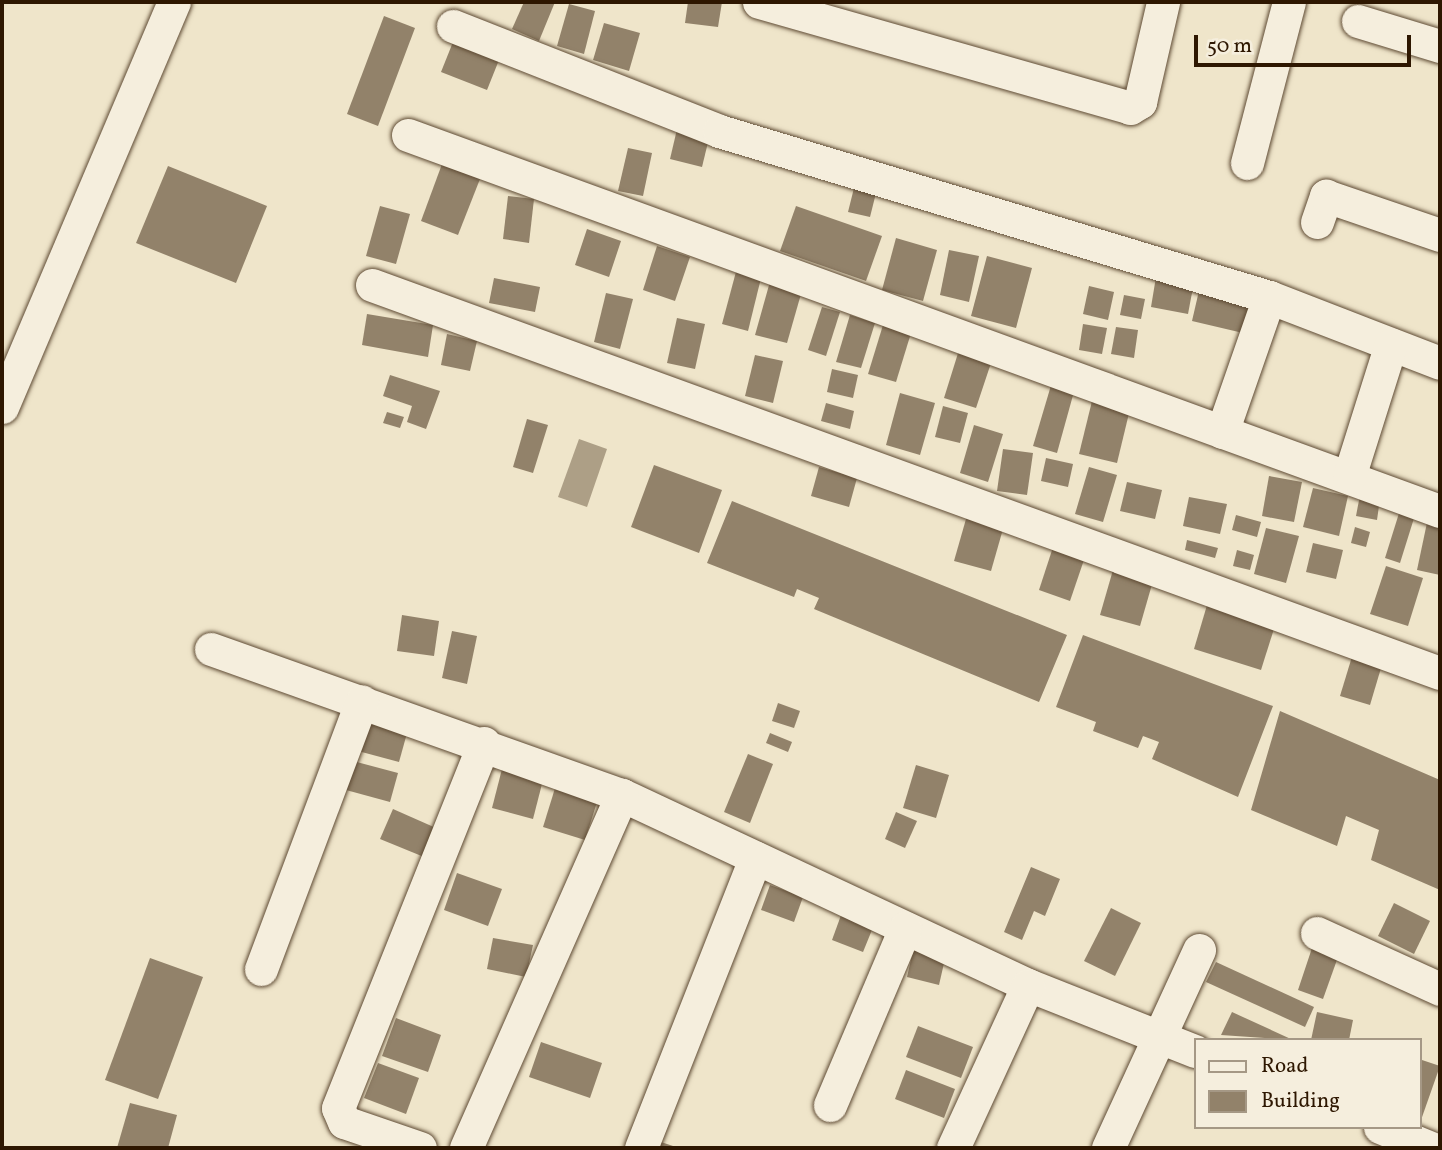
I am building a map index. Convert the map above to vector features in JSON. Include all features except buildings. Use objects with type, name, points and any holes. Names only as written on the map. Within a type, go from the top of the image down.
[{"type":"street","points":[[2,407],[174,2]]},
{"type":"street","points":[[759,2],[1130,108],[1140,102],[1163,2]]},
{"type":"street","points":[[1247,163],[1289,2]]},
{"type":"street","points":[[1358,21],[1440,46]]},
{"type":"street","points":[[453,26],[719,131],[1269,297],[1440,363]]},
{"type":"street","points":[[408,135],[1440,511]]},
{"type":"street","points":[[1317,222],[1326,196],[1440,235]]},
{"type":"street","points":[[372,285],[1440,673]]},
{"type":"street","points":[[1222,432],[1269,297]]},
{"type":"street","points":[[1349,477],[1391,344]]},
{"type":"street","points":[[211,649],[484,743],[622,795],[1028,985],[1194,1051]]},
{"type":"street","points":[[261,969],[362,701]]},
{"type":"street","points":[[421,1148],[344,1122],[338,1108],[484,743]]},
{"type":"street","points":[[466,1148],[622,795]]},
{"type":"street","points":[[641,1148],[755,858]]},
{"type":"street","points":[[830,1105],[905,928]]},
{"type":"street","points":[[1317,933],[1440,989]]},
{"type":"street","points":[[1108,1148],[1155,1035],[1199,950]]},
{"type":"street","points":[[953,1148],[1028,985]]},
{"type":"street","points":[[1385,1129],[1431,1148]]},
{"type":"shaded area","points":[[579,439],[607,449],[587,507],[558,497]]}]
